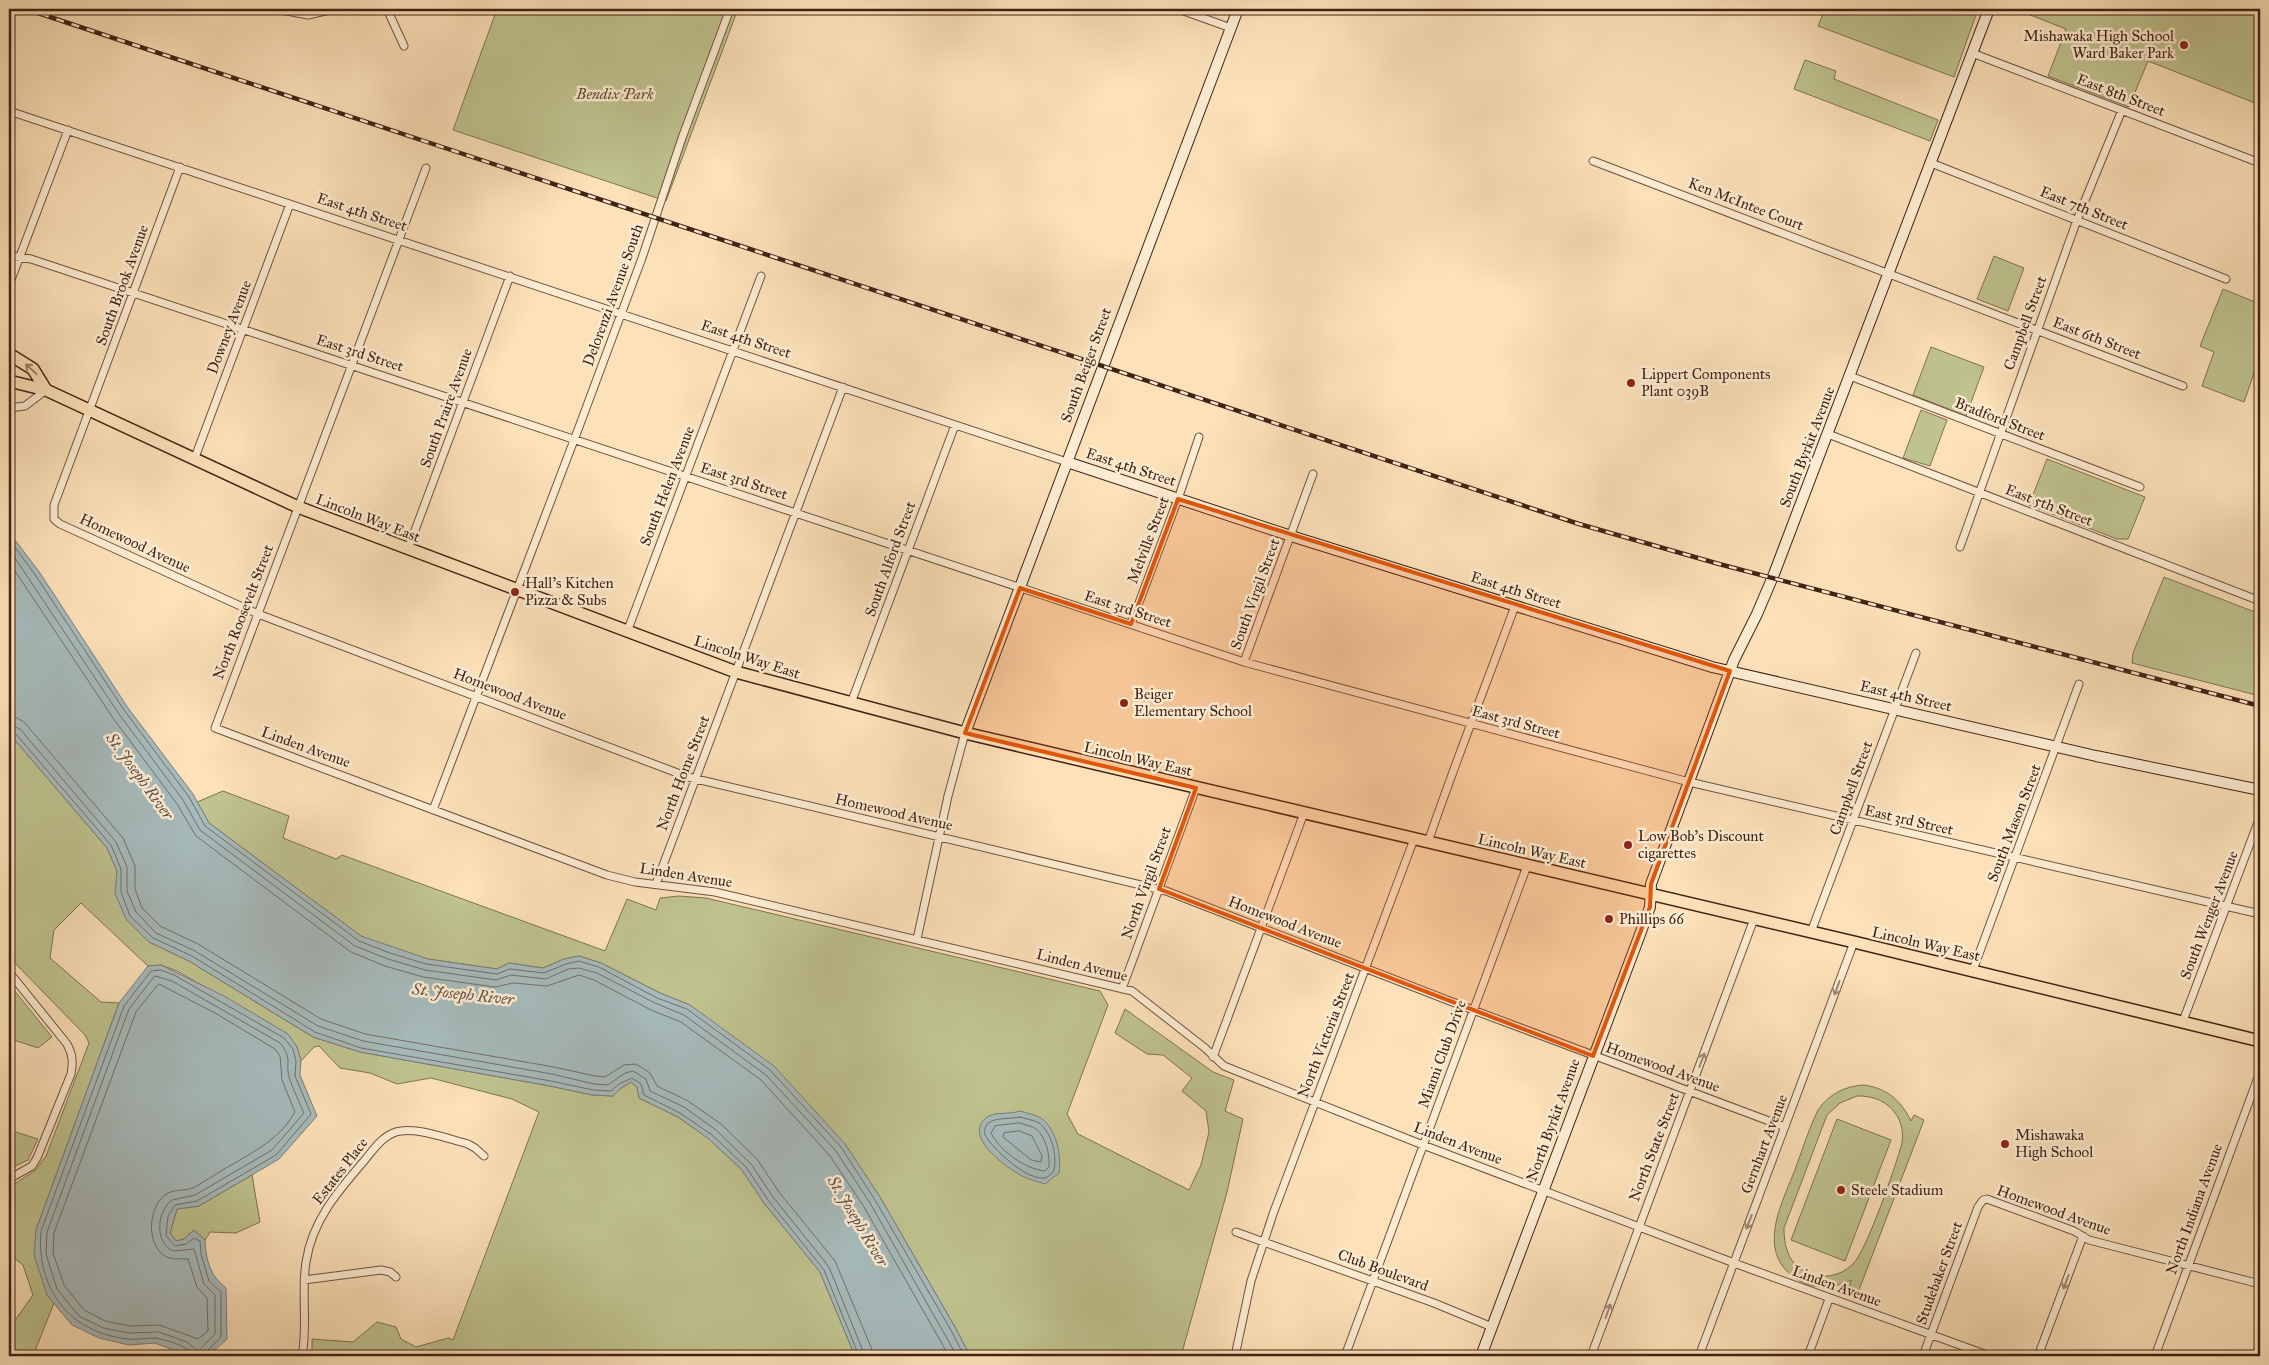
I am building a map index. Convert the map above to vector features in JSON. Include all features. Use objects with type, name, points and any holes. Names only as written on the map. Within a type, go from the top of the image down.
[{"type":"main road","points":[[9,354],[33,369],[46,390]]},
{"type":"main road","name":"Lincoln Way East","points":[[9,380],[46,390],[298,507],[736,672],[965,733],[1973,970],[2260,1041]]},
{"type":"street","points":[[276,9],[308,15],[334,9]]},
{"type":"street","points":[[387,9],[404,46]]},
{"type":"street","name":"Delorenzi Avenue South","points":[[433,810],[575,440],[730,9]]},
{"type":"street","points":[[1178,9],[1231,28]]},
{"type":"street","name":"South Beiger Street","points":[[965,733],[1238,9]]},
{"type":"street","name":"South Byrkit Avenue","points":[[1650,894],[1651,884],[1730,671],[1772,578],[1989,9]]},
{"type":"street","name":"East 8th Street","points":[[1972,53],[2260,163]]},
{"type":"street","name":"Campbell Street","points":[[1960,547],[2077,220],[2122,110]]},
{"type":"street","name":"East 4th Street","points":[[9,111],[1291,536],[1667,653],[1730,671],[2057,747],[2260,790]]},
{"type":"street","points":[[9,285],[68,130]]},
{"type":"street","name":"Ken McIntee Court","points":[[1594,162],[1889,273]]},
{"type":"street","name":"East 7th Street","points":[[1931,163],[2226,279]]},
{"type":"street","name":"South Brook Avenue","points":[[68,471],[180,168]]},
{"type":"street","name":"North Roosevelt Street","points":[[215,728],[426,168]]},
{"type":"street","name":"Downey Avenue","points":[[194,460],[290,204]]},
{"type":"street","name":"East 3rd Street","points":[[9,256],[32,259],[1244,662],[1689,782],[2015,859],[2260,914]]},
{"type":"street","name":"East 6th Street","points":[[1889,273],[2183,386]]},
{"type":"street","name":"South Praire Avenue","points":[[408,549],[510,276]]},
{"type":"street","name":"South Helen Avenue","points":[[627,632],[761,276]]},
{"type":"street","name":"Bradford Street","points":[[1850,376],[2140,487]]},
{"type":"street","name":"North Home Street","points":[[656,884],[843,387]]},
{"type":"street","points":[[9,408],[25,406],[46,390]]},
{"type":"street","name":"South Alford Street","points":[[850,703],[955,424]]},
{"type":"street","name":"East 5th Street","points":[[1828,434],[2260,601]]},
{"type":"street","name":"Melville Street","points":[[1130,624],[1178,499],[1199,437]]},
{"type":"street","name":"Homewood Avenue","points":[[68,471],[53,513],[54,519],[60,524],[258,614],[696,779],[1159,889],[1262,927],[1593,1056],[1785,1127]]},
{"type":"street","name":"South Virgil Street","points":[[1244,662],[1313,474]]},
{"type":"street","points":[[1428,842],[1460,750],[1515,606]]},
{"type":"street","name":"Campbell Street","points":[[1811,932],[1916,652]]},
{"type":"street","name":"South Mason Street","points":[[1973,970],[1996,914],[2079,684]]},
{"type":"street","name":"Linden Avenue","points":[[215,728],[606,874],[656,884],[715,892],[1122,989],[1135,994],[1205,1048],[1224,1066],[1543,1191],[1829,1299],[1990,1356]]},
{"type":"street","points":[[917,939],[939,837],[965,733]]},
{"type":"street","name":"North Virgil Street","points":[[1122,989],[1196,788]]},
{"type":"street","points":[[1213,1057],[1304,813]]},
{"type":"street","name":"South Wenger Avenue","points":[[2183,1021],[2260,817]]},
{"type":"street","name":"North Victoria Street","points":[[1235,1356],[1251,1281],[1264,1242],[1414,839]]},
{"type":"street","name":"Miami Club Drive","points":[[1345,1356],[1527,866]]},
{"type":"street","name":"North Byrkit Avenue","points":[[1481,1356],[1650,907],[1650,894]]},
{"type":"street","name":"North State Street","points":[[1591,1356],[1754,919]]},
{"type":"street","name":"Gernhart Avenue","points":[[1699,1356],[1854,942]]},
{"type":"street","points":[[9,972],[67,1044],[72,1053],[73,1064],[71,1074],[37,1158],[32,1166],[9,1178]]},
{"type":"street","name":"North Indiana Avenue","points":[[2155,1356],[2260,1072]]},
{"type":"street","name":"Estates Place","points":[[302,1356],[304,1280],[308,1252],[319,1221],[337,1192],[383,1138],[400,1131],[413,1131],[468,1144],[484,1156]]},
{"type":"street","name":"Homewood Avenue","points":[[1983,1200],[1991,1200],[2074,1231],[2089,1240],[2260,1284]]},
{"type":"street","name":"Studebaker Street","points":[[1923,1356],[1978,1207],[1983,1200]]},
{"type":"street","name":"Club Boulevard","points":[[1236,1232],[1492,1327]]},
{"type":"street","points":[[2038,1356],[2083,1236]]},
{"type":"street","points":[[304,1280],[381,1270],[390,1272],[396,1277]]},
{"type":"street","points":[[1808,1356],[1829,1299]]},
{"type":"highlighted area","points":[[1178,499],[1730,671],[1651,884],[1650,907],[1593,1056],[1159,889],[1196,788],[965,733],[1020,588],[1131,624]]},
{"type":"green space","name":"Bendix Park","points":[[497,9],[738,9],[666,201],[453,130]]},
{"type":"green space","points":[[1825,9],[1978,9],[1954,77],[1818,26]]},
{"type":"green space","name":"Mishawaka High School Ward Baker Park","points":[[2015,9],[2260,9],[2260,105],[2148,61],[2129,107],[2048,76],[2066,29]]},
{"type":"green space","points":[[1805,60],[1836,71],[1834,79],[1938,120],[1930,141],[1794,89]]},
{"type":"green space","points":[[1994,256],[2024,268],[2008,311],[1977,299]]},
{"type":"green space","points":[[2223,289],[2260,304],[2260,356],[2244,402],[2202,386],[2214,352],[2200,346]]},
{"type":"green space","points":[[1931,347],[1984,367],[1966,416],[1913,395]]},
{"type":"green space","points":[[1921,410],[1947,420],[1930,466],[1903,458]]},
{"type":"green space","points":[[2047,459],[2145,497],[2128,539],[2117,539],[2029,505]]},
{"type":"green space","points":[[2164,577],[2260,614],[2260,696],[2132,663],[2133,653]]},
{"type":"green space","points":[[9,733],[107,848],[117,871],[116,893],[149,942],[189,961],[313,1037],[360,1052],[592,1095],[613,1096],[631,1082],[637,1087],[639,1098],[678,1117],[709,1139],[742,1170],[764,1203],[820,1272],[855,1356],[312,1356],[312,1339],[353,1342],[377,1322],[396,1327],[401,1339],[416,1347],[448,1338],[453,1340],[539,1112],[512,1099],[431,1078],[397,1084],[370,1073],[340,1068],[319,1046],[314,1047],[301,1061],[297,1047],[287,1034],[177,971],[161,965],[148,966],[81,903],[54,930],[50,958],[101,1002],[119,1003],[36,1230],[47,1295],[54,1303],[33,1356],[9,1356],[9,1329],[33,1295],[23,1265],[9,1254],[9,1198],[13,1185],[36,1170],[46,1156],[89,1043],[85,1035],[9,957]]},
{"type":"green space","points":[[223,791],[289,816],[283,838],[336,859],[342,855],[605,951],[627,899],[656,910],[660,898],[679,896],[706,898],[1100,991],[1108,1005],[1067,1114],[1078,1134],[1189,1190],[1201,1165],[1209,1132],[1206,1111],[1182,1091],[1192,1078],[1163,1055],[1147,1054],[1115,1033],[1125,1009],[1213,1072],[1234,1080],[1225,1111],[1243,1119],[1227,1192],[1181,1356],[970,1356],[880,1197],[845,1144],[690,1005],[660,993],[601,963],[579,956],[564,959],[543,968],[509,963],[497,969],[428,959],[391,948],[361,936],[209,823],[197,802]]},
{"type":"green space","points":[[9,984],[52,1037],[38,1048],[11,1039],[9,1043]]},
{"type":"green space","points":[[1864,1085],[1886,1092],[1898,1101],[1911,1121],[1914,1115],[1924,1120],[1857,1295],[1848,1291],[1851,1280],[1839,1285],[1826,1287],[1813,1286],[1800,1281],[1786,1270],[1778,1257],[1774,1243],[1779,1212],[1818,1110],[1832,1095],[1844,1089]],"holes":[[[1857,1096],[1885,1103],[1897,1116],[1901,1124],[1902,1133],[1899,1154],[1888,1187],[1859,1256],[1853,1264],[1842,1272],[1830,1276],[1810,1274],[1794,1263],[1788,1253],[1784,1228],[1827,1115],[1840,1103]]]},
{"type":"green space","name":"Steele Stadium","points":[[1837,1119],[1891,1140],[1845,1261],[1791,1240]]},
{"type":"green space","points":[[9,1130],[38,1139],[28,1160],[9,1169]]},
{"type":"green space","points":[[252,1175],[260,1222],[236,1233],[210,1232],[205,1240],[194,1230],[184,1239],[176,1241],[170,1233],[177,1209],[199,1206]]},
{"type":"water","name":"St. Joseph River","points":[[9,532],[40,573],[128,708],[193,794],[209,823],[361,936],[428,959],[497,969],[509,963],[543,968],[564,959],[579,956],[601,963],[660,993],[690,1005],[774,1066],[845,1144],[880,1197],[970,1356],[855,1356],[820,1272],[764,1203],[742,1170],[709,1139],[678,1117],[639,1098],[637,1087],[631,1082],[613,1096],[592,1095],[360,1052],[313,1037],[189,961],[149,942],[126,919],[115,893],[117,871],[107,848],[9,733]]},
{"type":"water","points":[[161,965],[224,996],[288,1034],[297,1047],[301,1061],[300,1075],[317,1116],[279,1159],[199,1206],[177,1209],[170,1233],[176,1241],[184,1239],[194,1230],[205,1240],[206,1254],[210,1267],[216,1278],[226,1288],[227,1339],[208,1356],[189,1356],[155,1343],[129,1345],[99,1338],[72,1325],[47,1295],[34,1255],[36,1230],[119,1003],[148,966]]},
{"type":"water","points":[[1020,1111],[1037,1116],[1045,1121],[1054,1134],[1060,1158],[1059,1173],[1045,1184],[1015,1172],[998,1159],[983,1143],[980,1126],[986,1118],[997,1114]]},
{"type":"railway","points":[[26,9],[1579,524],[1719,564],[2260,706]]},
{"type":"place","name":"Mishawaka High School Ward Baker Park","points":[[2184,45]]},
{"type":"place","name":"Lippert Components Plant 039B","points":[[1631,383]]},
{"type":"place","name":"Hall's Kitchen Pizza & Subs","points":[[515,592]]},
{"type":"place","name":"Beiger Elementary School","points":[[1124,703]]},
{"type":"place","name":"Low Bob's Discount cigarettes","points":[[1628,845]]},
{"type":"place","name":"Phillips 66","points":[[1609,919]]},
{"type":"place","name":"Mishawaka High School","points":[[2005,1144]]},
{"type":"place","name":"Steele Stadium","points":[[1841,1190]]}]
